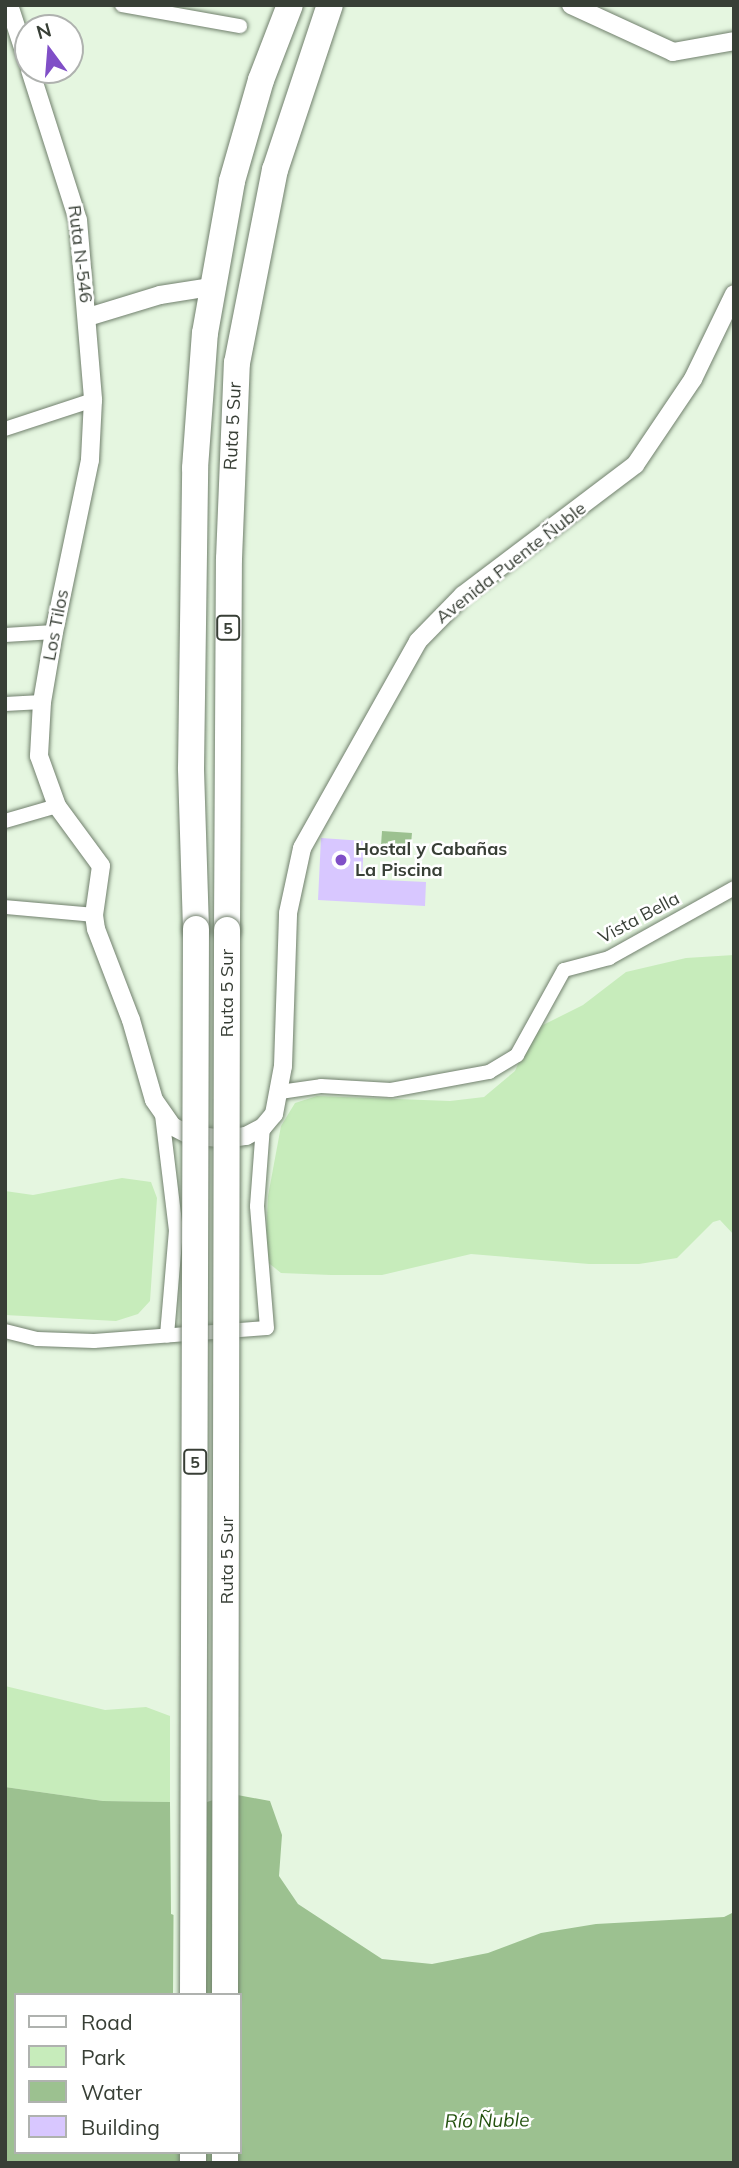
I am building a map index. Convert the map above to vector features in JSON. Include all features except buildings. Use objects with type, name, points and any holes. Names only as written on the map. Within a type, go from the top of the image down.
[{"type":"highway","name":"Ruta 5 Sur","points":[[193,1993],[197,929],[191,768],[195,468],[211,287],[246,129],[290,5]]},
{"type":"highway","name":"Ruta 5 Sur","points":[[225,1993],[229,573],[237,363],[275,170],[330,5]]},
{"type":"street","points":[[122,5],[240,26]]},
{"type":"street","points":[[571,5],[673,52],[734,41]]},
{"type":"street","name":"Ruta N-546","points":[[34,84],[78,220],[88,317],[160,295],[211,287]]},
{"type":"street","name":"Avenida Puente Ñuble","points":[[280,1092],[291,886],[316,820],[418,641],[463,595],[635,465],[693,379],[734,294]]},
{"type":"street","name":"Los Tilos","points":[[88,317],[93,400],[90,460],[54,632],[42,702],[39,756],[57,806],[101,866],[94,915]]},
{"type":"street","points":[[5,429],[93,400]]},
{"type":"street","points":[[5,635],[54,632]]},
{"type":"street","points":[[5,704],[42,702]]},
{"type":"street","points":[[5,821],[57,806]]},
{"type":"street","name":"Vista Bella","points":[[280,1092],[321,1086],[391,1090],[489,1072],[517,1055],[564,970],[609,958],[734,888]]},
{"type":"street","points":[[5,907],[94,915],[162,1115],[176,1230],[167,1336]]},
{"type":"street","points":[[162,1115],[188,1135],[209,1138],[246,1136],[263,1127],[274,1114],[280,1092]]},
{"type":"street","points":[[5,1331],[37,1339],[167,1336],[267,1328],[257,1206],[263,1127]]},
{"type":"green space","points":[[734,955],[734,1235],[720,1220],[713,1222],[677,1258],[639,1264],[589,1264],[471,1254],[382,1275],[331,1275],[281,1273],[265,1260],[268,1196],[281,1126],[295,1103],[317,1096],[450,1101],[484,1097],[515,1071],[533,1030],[583,1005],[626,972],[686,958]]},
{"type":"green space","points":[[122,1178],[151,1182],[157,1198],[150,1301],[138,1314],[116,1321],[5,1315],[5,1191],[33,1195]]},
{"type":"green space","points":[[5,1686],[105,1710],[146,1707],[170,1716],[170,1802],[103,1801],[5,1787]]},
{"type":"water","points":[[382,831],[412,833],[410,854],[381,852]]},
{"type":"water","name":"Río Ñuble","points":[[5,1787],[103,1801],[170,1802],[171,1914],[206,1926],[207,1802],[232,1794],[270,1801],[282,1835],[279,1876],[298,1904],[382,1959],[432,1964],[488,1953],[541,1933],[596,1924],[724,1917],[734,1912],[734,2163],[5,2163]]},
{"type":"pier","points":[[174,1838],[174,1912],[203,1921],[206,1993],[173,1993]]},
{"type":"place","name":"Hostal y Cabañas La Piscina","points":[[341,860]]}]
